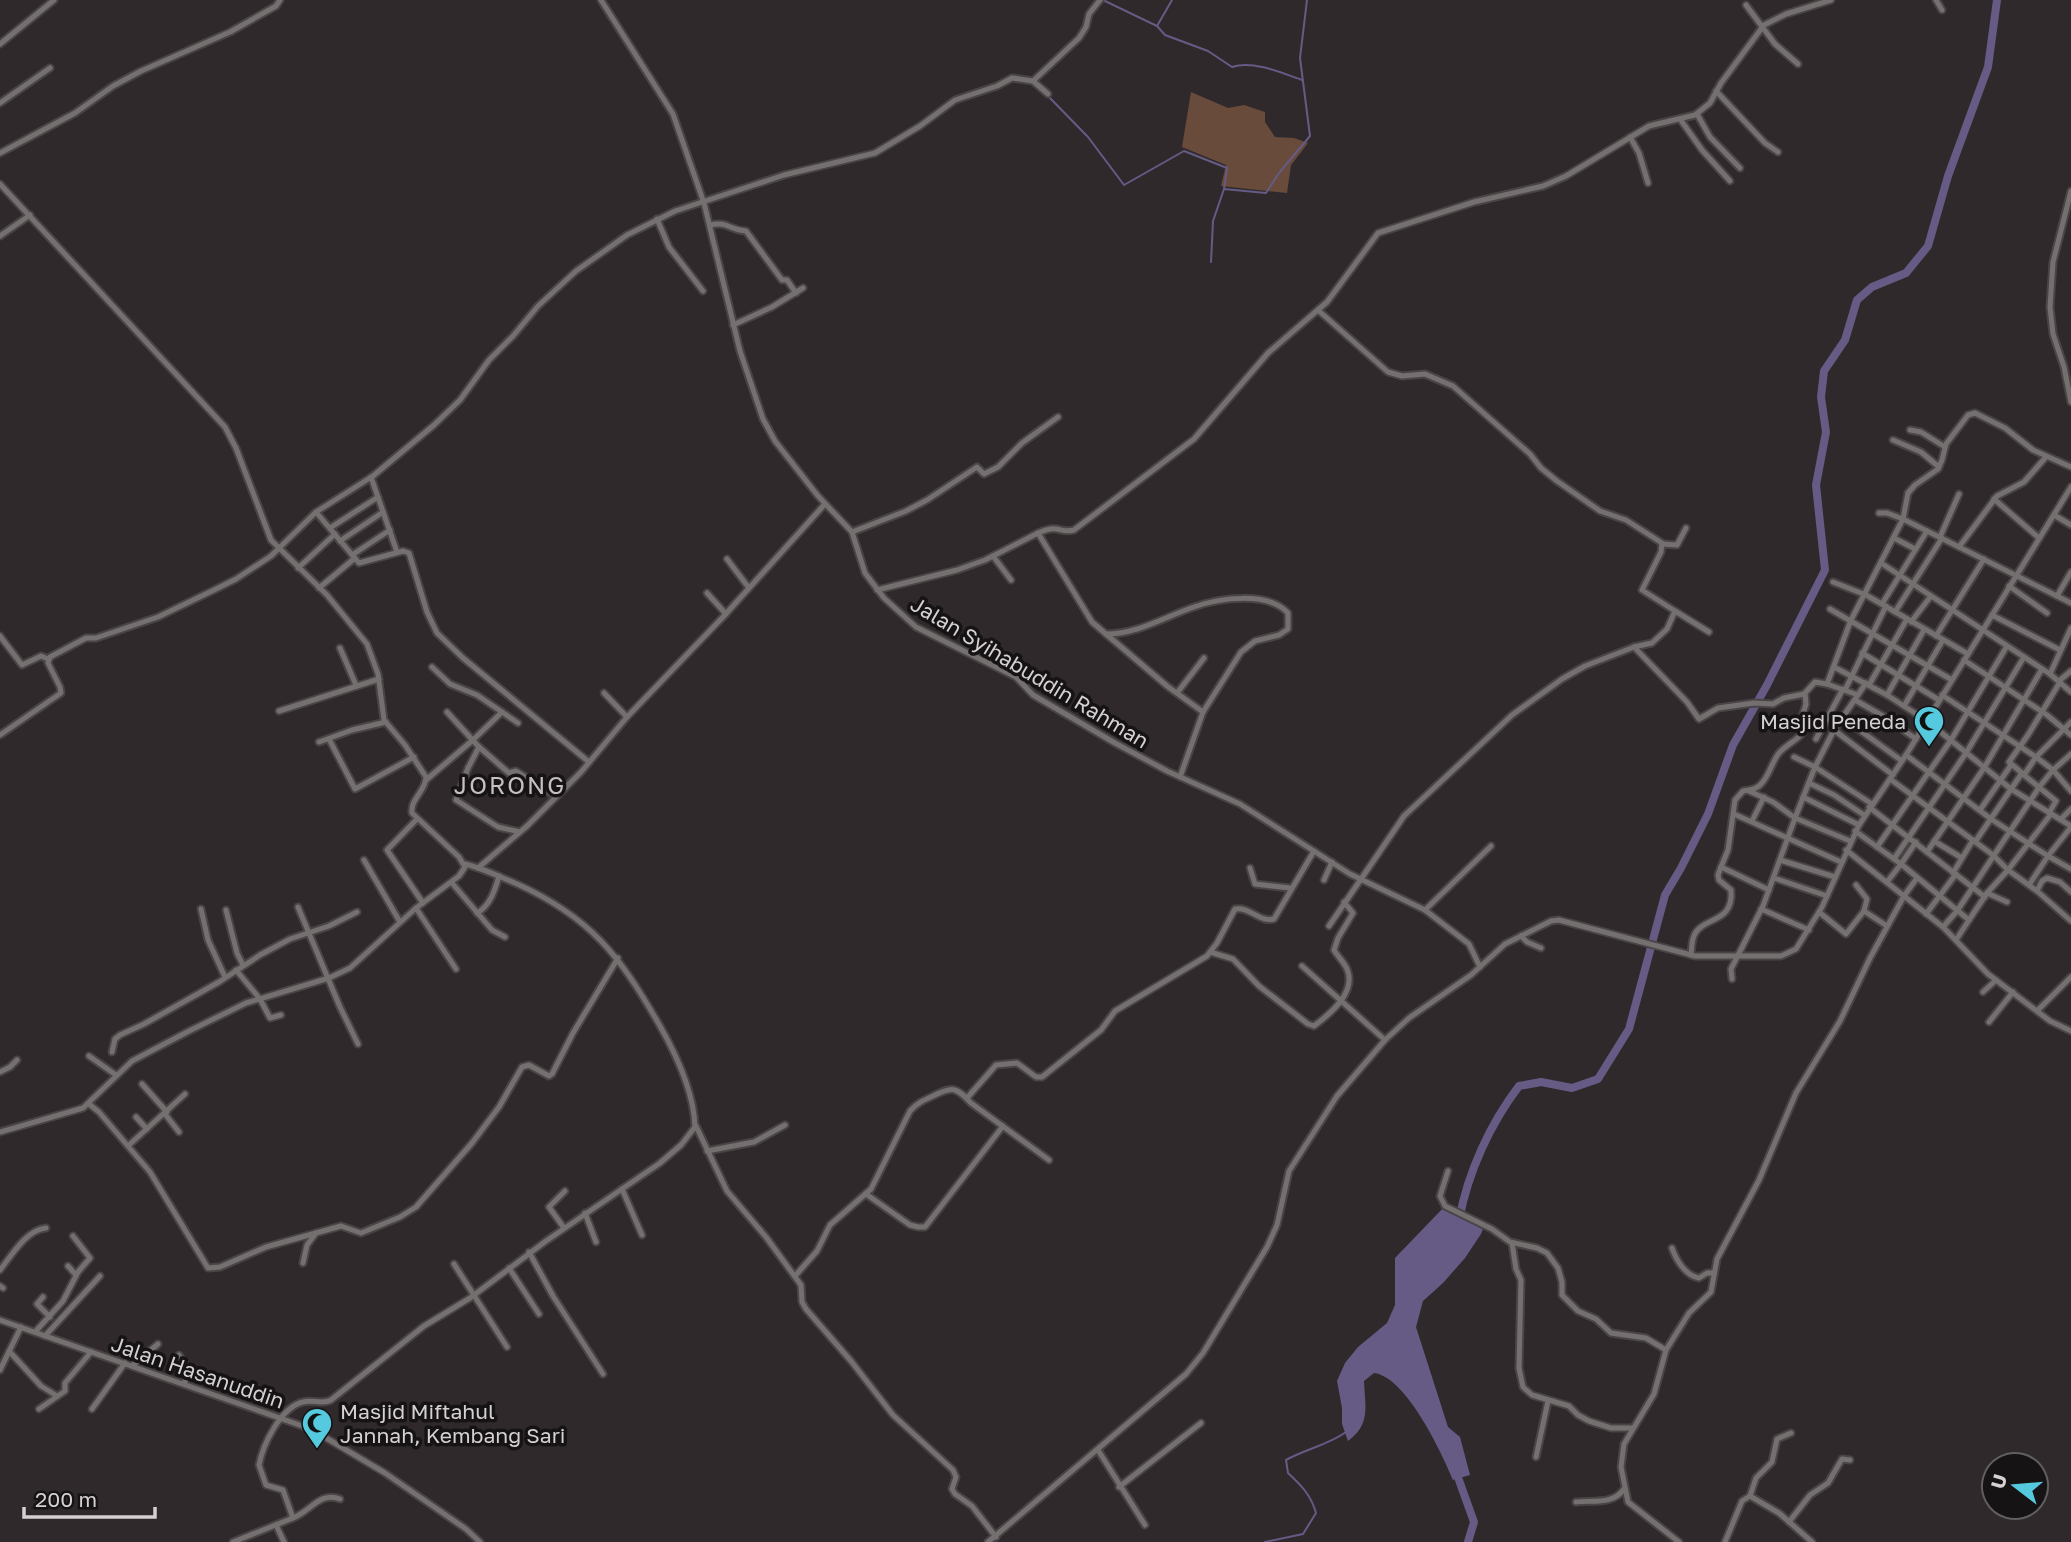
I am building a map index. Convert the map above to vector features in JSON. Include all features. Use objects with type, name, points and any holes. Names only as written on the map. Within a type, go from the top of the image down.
[{"type":"street","points":[[0,44],[54,0]]},
{"type":"street","points":[[0,153],[75,113],[127,78],[164,59],[230,32],[276,6],[280,0]]},
{"type":"street","name":"Jalan Syihabuddin Rahman","points":[[601,0],[623,38],[670,107],[704,203],[733,325],[766,426],[825,504],[852,532],[865,573],[877,590],[916,627],[1016,677],[1033,695],[1131,753],[1240,804],[1332,862],[1425,910],[1469,944],[1480,967]]},
{"type":"street","points":[[1033,81],[1079,38],[1086,27],[1089,14],[1100,0]]},
{"type":"street","points":[[877,590],[957,570],[1056,527],[1069,532],[1074,530],[1136,481],[1189,444],[1268,353],[1319,311],[1381,231],[1474,202],[1543,186],[1566,176],[1658,122],[1697,114],[1710,103],[1762,27],[1786,14],[1832,0]]},
{"type":"street","points":[[1936,0],[1942,10]]},
{"type":"street","points":[[1746,5],[1780,49],[1798,64]]},
{"type":"street","points":[[0,103],[50,68]]},
{"type":"street","points":[[48,659],[86,638],[96,638],[135,625],[214,590],[257,566],[279,549],[316,512],[371,477],[434,425],[460,400],[489,360],[534,310],[560,285],[598,254],[657,219],[784,175],[875,153],[920,126],[955,100],[1013,78],[1033,81],[1048,94]]},
{"type":"street","points":[[1716,91],[1765,143],[1778,152]]},
{"type":"street","points":[[1697,114],[1710,137],[1740,168]]},
{"type":"street","points":[[1680,119],[1706,155],[1730,181]]},
{"type":"street","points":[[1630,137],[1639,153],[1648,183]]},
{"type":"street","points":[[0,184],[219,418],[236,448],[266,532],[279,549],[341,611],[367,643],[379,679],[381,711],[386,722],[414,757],[426,780]]},
{"type":"street","points":[[2071,191],[2054,254],[2050,307],[2053,334],[2064,367],[2071,402]]},
{"type":"street","points":[[0,236],[30,215]]},
{"type":"street","points":[[657,219],[669,247],[703,291]]},
{"type":"street","points":[[710,225],[724,224],[737,232],[746,232],[782,281],[787,280],[796,293]]},
{"type":"street","points":[[733,325],[772,307],[803,288]]},
{"type":"street","points":[[1319,311],[1388,372],[1402,376],[1425,374],[1453,386],[1530,454],[1543,470],[1600,510],[1626,520],[1663,544],[1677,545],[1686,528]]},
{"type":"street","points":[[1827,684],[1851,620],[1903,519],[1911,489],[1939,467],[1945,447],[1968,415],[1973,413],[2004,428],[2033,450],[2071,467]]},
{"type":"street","points":[[852,532],[906,511],[978,466],[984,474],[996,469],[1022,443],[1058,417]]},
{"type":"street","points":[[1910,430],[1921,432],[1945,447]]},
{"type":"street","points":[[1893,440],[1921,453],[1939,467]]},
{"type":"street","points":[[1959,547],[1994,499],[2024,482],[2046,457]]},
{"type":"street","points":[[371,477],[397,552]]},
{"type":"street","points":[[988,1542],[1182,1378],[1203,1353],[1271,1240],[1289,1171],[1345,1085],[1385,1040],[1422,1008],[1480,967],[1495,951],[1551,921],[1559,920],[1691,955],[1786,955],[1796,949],[1819,912],[1864,816],[1904,758],[2070,491]]},
{"type":"street","points":[[1895,612],[1941,538],[1959,494]]},
{"type":"street","points":[[298,568],[333,531],[378,498]]},
{"type":"street","points":[[1994,499],[2039,538]]},
{"type":"street","points":[[478,868],[556,797],[825,504]]},
{"type":"street","points":[[316,512],[360,563],[397,552],[409,552],[427,612],[444,640],[556,737],[589,762]]},
{"type":"street","points":[[340,541],[383,512]]},
{"type":"street","points":[[1879,513],[1903,519],[2071,603]]},
{"type":"street","points":[[2054,515],[2071,525]]},
{"type":"street","points":[[319,588],[353,557],[390,530]]},
{"type":"street","points":[[1816,739],[1852,675],[1899,575],[1927,531]]},
{"type":"street","points":[[1038,533],[1092,622],[1203,712]]},
{"type":"street","points":[[1894,538],[1915,549]]},
{"type":"street","points":[[1663,544],[1643,590],[1709,632]]},
{"type":"street","points":[[993,556],[1011,580]]},
{"type":"street","points":[[727,559],[749,588]]},
{"type":"street","points":[[1936,636],[1984,559]]},
{"type":"street","points":[[1881,563],[2050,674],[2071,692]]},
{"type":"street","points":[[2057,597],[2071,572]]},
{"type":"street","points":[[1833,582],[1866,595],[1968,654]]},
{"type":"street","points":[[2010,586],[2047,613]]},
{"type":"street","points":[[706,593],[726,614]]},
{"type":"street","points":[[1732,979],[1730,972],[1761,909],[1815,767],[1834,730],[1881,665],[1891,644],[1931,596]]},
{"type":"street","points":[[1105,634],[1140,629],[1198,605],[1245,598],[1266,600],[1284,609],[1289,615],[1288,629],[1279,635],[1255,641],[1245,648],[1203,712],[1180,777]]},
{"type":"street","points":[[1829,609],[1952,680]]},
{"type":"street","points":[[1329,926],[1409,810],[1519,709],[1578,670],[1660,637],[1675,611]]},
{"type":"street","points":[[1992,615],[2060,650]]},
{"type":"street","points":[[2050,674],[2071,628]]},
{"type":"street","points":[[1887,695],[1924,630]]},
{"type":"street","points":[[0,636],[22,665],[41,656],[48,659],[60,687],[59,696],[0,735]]},
{"type":"street","points":[[2066,639],[2071,645]]},
{"type":"street","points":[[1904,706],[1943,640]]},
{"type":"street","points":[[1877,847],[1951,740],[2007,646]]},
{"type":"street","points":[[1634,647],[1687,702],[1699,719],[1718,708],[1769,704],[1804,694],[1815,682],[1844,689],[1916,739]]},
{"type":"street","points":[[340,648],[356,685]]},
{"type":"street","points":[[1862,653],[1966,712],[2036,757],[2053,770],[2071,791]]},
{"type":"street","points":[[1894,859],[1930,808],[2024,657]]},
{"type":"street","points":[[1177,693],[1204,658]]},
{"type":"street","points":[[1964,660],[2042,712],[2071,736]]},
{"type":"street","points":[[432,667],[450,684],[477,695],[518,723]]},
{"type":"street","points":[[1834,667],[1887,695],[1927,721],[2011,789],[2071,826],[2029,885]]},
{"type":"street","points":[[1927,852],[1984,768],[2042,669]]},
{"type":"street","points":[[1980,810],[2011,765],[2009,762],[2060,682],[2071,671]]},
{"type":"street","points":[[279,711],[379,679]]},
{"type":"street","points":[[604,694],[627,717]]},
{"type":"street","points":[[1691,955],[1695,933],[1700,927],[1720,917],[1730,902],[1731,890],[1719,880],[1718,875],[1728,854],[1737,796],[1760,785],[1781,751],[1798,740],[1804,732],[1807,726],[1802,717],[1806,704],[1804,694]]},
{"type":"street","points":[[447,712],[479,747],[509,773],[516,771],[556,797]]},
{"type":"street","points":[[502,712],[426,780],[411,807],[412,813],[465,864],[499,876],[554,902],[588,927],[618,958],[640,990],[673,1049],[683,1073],[696,1126],[727,1191],[802,1285],[802,1302],[806,1309],[851,1360],[893,1415],[953,1470],[956,1478],[952,1489],[955,1494],[972,1506],[996,1537]]},
{"type":"street","points":[[1843,718],[1928,771],[1991,819],[2071,869],[2060,882]]},
{"type":"street","points":[[319,742],[386,722]]},
{"type":"street","points":[[1926,914],[2011,789],[2036,757],[2071,722]]},
{"type":"street","points":[[1834,730],[1912,795],[2038,891],[2071,921]]},
{"type":"street","points":[[329,739],[355,789],[414,757]]},
{"type":"street","points":[[479,747],[456,800],[498,827],[520,832]]},
{"type":"street","points":[[1943,928],[2040,786],[2071,754]]},
{"type":"street","points":[[1794,757],[1815,767],[1871,806],[1972,887],[2007,902]]},
{"type":"street","points":[[1956,940],[1986,895],[2050,813],[2056,801],[2011,765]]},
{"type":"street","points":[[1809,783],[1834,795],[1864,816]]},
{"type":"street","points":[[1747,790],[1764,797],[1795,818],[1850,841]]},
{"type":"street","points":[[1752,821],[1764,797]]},
{"type":"street","points":[[1803,797],[1857,828],[1969,920]]},
{"type":"street","points":[[2061,820],[2071,808]]},
{"type":"street","points":[[1734,814],[1841,862]]},
{"type":"street","points":[[417,819],[387,850],[423,903]]},
{"type":"street","points":[[1934,841],[1962,858]]},
{"type":"street","points":[[1887,883],[1916,842]]},
{"type":"street","points":[[1425,910],[1491,846]]},
{"type":"street","points":[[967,1098],[998,1065],[1017,1063],[1036,1077],[1042,1077],[1101,1030],[1115,1012],[1194,965],[1210,952],[1235,909],[1242,908],[1271,920],[1280,912],[1290,888],[1314,850]]},
{"type":"street","points":[[1846,850],[1943,928],[1996,980],[2050,1021],[2071,1031]]},
{"type":"street","points":[[364,860],[400,922]]},
{"type":"street","points":[[1780,860],[1835,877]]},
{"type":"street","points":[[1324,880],[1332,862]]},
{"type":"street","points":[[0,1121],[2,1131],[74,1112],[89,1104],[136,1058],[233,1008],[328,979],[354,965],[416,908],[452,883],[464,871],[465,864]]},
{"type":"street","points":[[1721,867],[1769,890]]},
{"type":"street","points":[[1250,868],[1255,884],[1290,888]]},
{"type":"street","points":[[478,914],[490,900],[499,876]]},
{"type":"street","points":[[1773,878],[1827,896]]},
{"type":"street","points":[[1679,1542],[1661,1526],[1630,1506],[1624,1488],[1622,1458],[1625,1444],[1654,1394],[1666,1350],[1689,1314],[1711,1292],[1717,1259],[1759,1180],[1796,1093],[1840,1021],[1887,926],[1917,878]]},
{"type":"street","points":[[2038,891],[2045,879],[2060,882],[2071,892]]},
{"type":"street","points":[[452,883],[492,930],[505,937]]},
{"type":"street","points":[[1819,912],[1846,934],[1864,911],[1867,899],[1856,885]]},
{"type":"street","points":[[1210,952],[1233,959],[1259,986],[1314,1026],[1334,1010],[1348,986],[1347,968],[1334,948],[1353,913],[1344,902]]},
{"type":"street","points":[[298,907],[307,933],[358,1044]]},
{"type":"street","points":[[416,908],[456,969]]},
{"type":"street","points":[[201,909],[208,940],[225,977]]},
{"type":"street","points":[[1761,909],[1809,930]]},
{"type":"street","points":[[226,910],[237,953],[243,965]]},
{"type":"street","points":[[1864,911],[1887,926]]},
{"type":"street","points":[[112,1052],[115,1039],[120,1035],[144,1024],[282,943],[357,912]]},
{"type":"street","points":[[1521,936],[1541,948]]},
{"type":"street","points":[[89,1104],[129,1145],[150,1172],[208,1268],[215,1269],[266,1247],[341,1226],[361,1233],[416,1207],[472,1143],[499,1107],[522,1067],[529,1065],[549,1076],[552,1074],[573,1032],[618,958]]},
{"type":"street","points":[[1302,966],[1385,1040]]},
{"type":"street","points":[[236,970],[260,999],[270,1018],[281,1015]]},
{"type":"street","points":[[2038,1010],[2071,976]]},
{"type":"street","points":[[1983,992],[1996,980]]},
{"type":"street","points":[[1989,1022],[2013,992]]},
{"type":"street","points":[[89,1056],[116,1075]]},
{"type":"street","points":[[0,1072],[17,1060]]},
{"type":"street","points":[[98,1073],[105,1066]]},
{"type":"street","points":[[142,1084],[179,1132]]},
{"type":"street","points":[[795,1276],[817,1251],[830,1225],[866,1194],[876,1181],[906,1115],[913,1107],[947,1089],[958,1090],[1049,1160]]},
{"type":"street","points":[[129,1145],[185,1094]]},
{"type":"street","points":[[136,1117],[147,1129]]},
{"type":"street","points":[[707,1151],[754,1142],[785,1125]]},
{"type":"street","points":[[293,1518],[283,1490],[266,1485],[259,1465],[269,1438],[291,1407],[300,1402],[328,1402],[415,1333],[670,1156],[696,1126]]},
{"type":"street","points":[[866,1194],[910,1225],[925,1227],[1003,1126]]},
{"type":"street","points":[[1448,1171],[1440,1196],[1445,1206],[1512,1243],[1547,1253],[1558,1268],[1562,1295],[1578,1311],[1596,1319],[1611,1333],[1646,1338],[1666,1350]]},
{"type":"street","points":[[622,1189],[642,1235]]},
{"type":"street","points":[[564,1228],[550,1206],[565,1191]]},
{"type":"street","points":[[585,1213],[596,1242]]},
{"type":"street","points":[[0,1270],[30,1234],[46,1228]]},
{"type":"street","points":[[303,1263],[307,1245],[316,1233]]},
{"type":"street","points":[[35,1332],[65,1297],[76,1275],[90,1258],[73,1236]]},
{"type":"street","points":[[1512,1243],[1521,1281],[1519,1375],[1527,1392],[1548,1401],[1569,1405],[1583,1419],[1601,1426],[1632,1428]]},
{"type":"street","points":[[1672,1248],[1678,1260],[1693,1277],[1699,1279],[1706,1273],[1713,1273]]},
{"type":"street","points":[[529,1252],[553,1296],[603,1374]]},
{"type":"street","points":[[454,1264],[507,1347]]},
{"type":"street","points":[[68,1266],[76,1275]]},
{"type":"street","points":[[509,1268],[539,1314]]},
{"type":"street","points":[[45,1336],[100,1276]]},
{"type":"street","points":[[43,1297],[37,1304],[50,1317]]},
{"type":"street","name":"Jalan Hasanuddin","points":[[0,1320],[283,1417],[319,1433],[366,1460],[466,1529],[480,1542]]},
{"type":"street","points":[[0,1370],[21,1327]]},
{"type":"street","points":[[132,1366],[158,1344]]},
{"type":"street","points":[[9,1351],[41,1386],[57,1396]]},
{"type":"street","points":[[39,1409],[67,1389],[65,1383],[91,1352]]},
{"type":"street","points":[[179,1354],[190,1373],[186,1384]]},
{"type":"street","points":[[92,1409],[125,1363]]},
{"type":"street","points":[[1536,1457],[1548,1401]]},
{"type":"street","points":[[1119,1487],[1200,1423]]},
{"type":"street","points":[[1725,1542],[1742,1501],[1750,1496],[1754,1483],[1772,1462],[1777,1439],[1791,1433]]},
{"type":"street","points":[[1098,1450],[1145,1525]]},
{"type":"street","points":[[1789,1522],[1810,1495],[1828,1483],[1842,1459],[1850,1460]]},
{"type":"street","points":[[1576,1502],[1611,1500],[1619,1496],[1624,1488]]},
{"type":"street","points":[[233,1542],[293,1518],[307,1511],[322,1498],[330,1496],[340,1499]]},
{"type":"street","points":[[1750,1496],[1760,1500],[1812,1542]]},
{"type":"street","points":[[276,1525],[284,1542]]},
{"type":"shaded area","points":[[1191,92],[1228,108],[1244,105],[1265,112],[1265,122],[1275,137],[1294,138],[1308,143],[1291,165],[1287,193],[1221,186],[1226,165],[1182,147]]},
{"type":"shaded area","points":[[1445,1206],[1484,1226],[1465,1258],[1423,1301],[1416,1327],[1448,1427],[1460,1437],[1470,1475],[1453,1480],[1431,1434],[1410,1401],[1398,1387],[1374,1373],[1364,1381],[1363,1422],[1348,1441],[1342,1424],[1337,1381],[1345,1363],[1358,1347],[1387,1323],[1395,1305],[1395,1258]]},
{"type":"waterway","points":[[1103,0],[1157,26],[1172,0]]},
{"type":"waterway","points":[[1211,262],[1213,221],[1224,189],[1266,193],[1310,136],[1300,58],[1307,0]]},
{"type":"waterway","points":[[1459,1220],[1468,1184],[1482,1149],[1519,1086],[1541,1082],[1572,1088],[1598,1079],[1629,1029],[1665,895],[1708,814],[1733,745],[1767,685],[1825,570],[1816,485],[1826,432],[1821,397],[1824,371],[1845,340],[1857,300],[1872,287],[1906,273],[1928,246],[1948,176],[1988,67],[1997,0]]},
{"type":"waterway","points":[[1157,26],[1165,35],[1208,51],[1232,67],[1258,66],[1302,80]]},
{"type":"waterway","points":[[1048,96],[1088,137],[1124,185],[1184,151],[1227,168],[1224,189]]},
{"type":"waterway","points":[[1265,1542],[1303,1534],[1316,1513],[1305,1491],[1288,1473],[1286,1460],[1346,1432]]},
{"type":"waterway","points":[[1455,1469],[1474,1522],[1468,1542]]},
{"type":"place","name":"Masjid Peneda","points":[[1929,748]]},
{"type":"place","name":"Masjid Miftahul Jannah, Kembang Sari","points":[[317,1450]]},
{"type":"district","name":"JORONG","points":[[510,784]]}]
